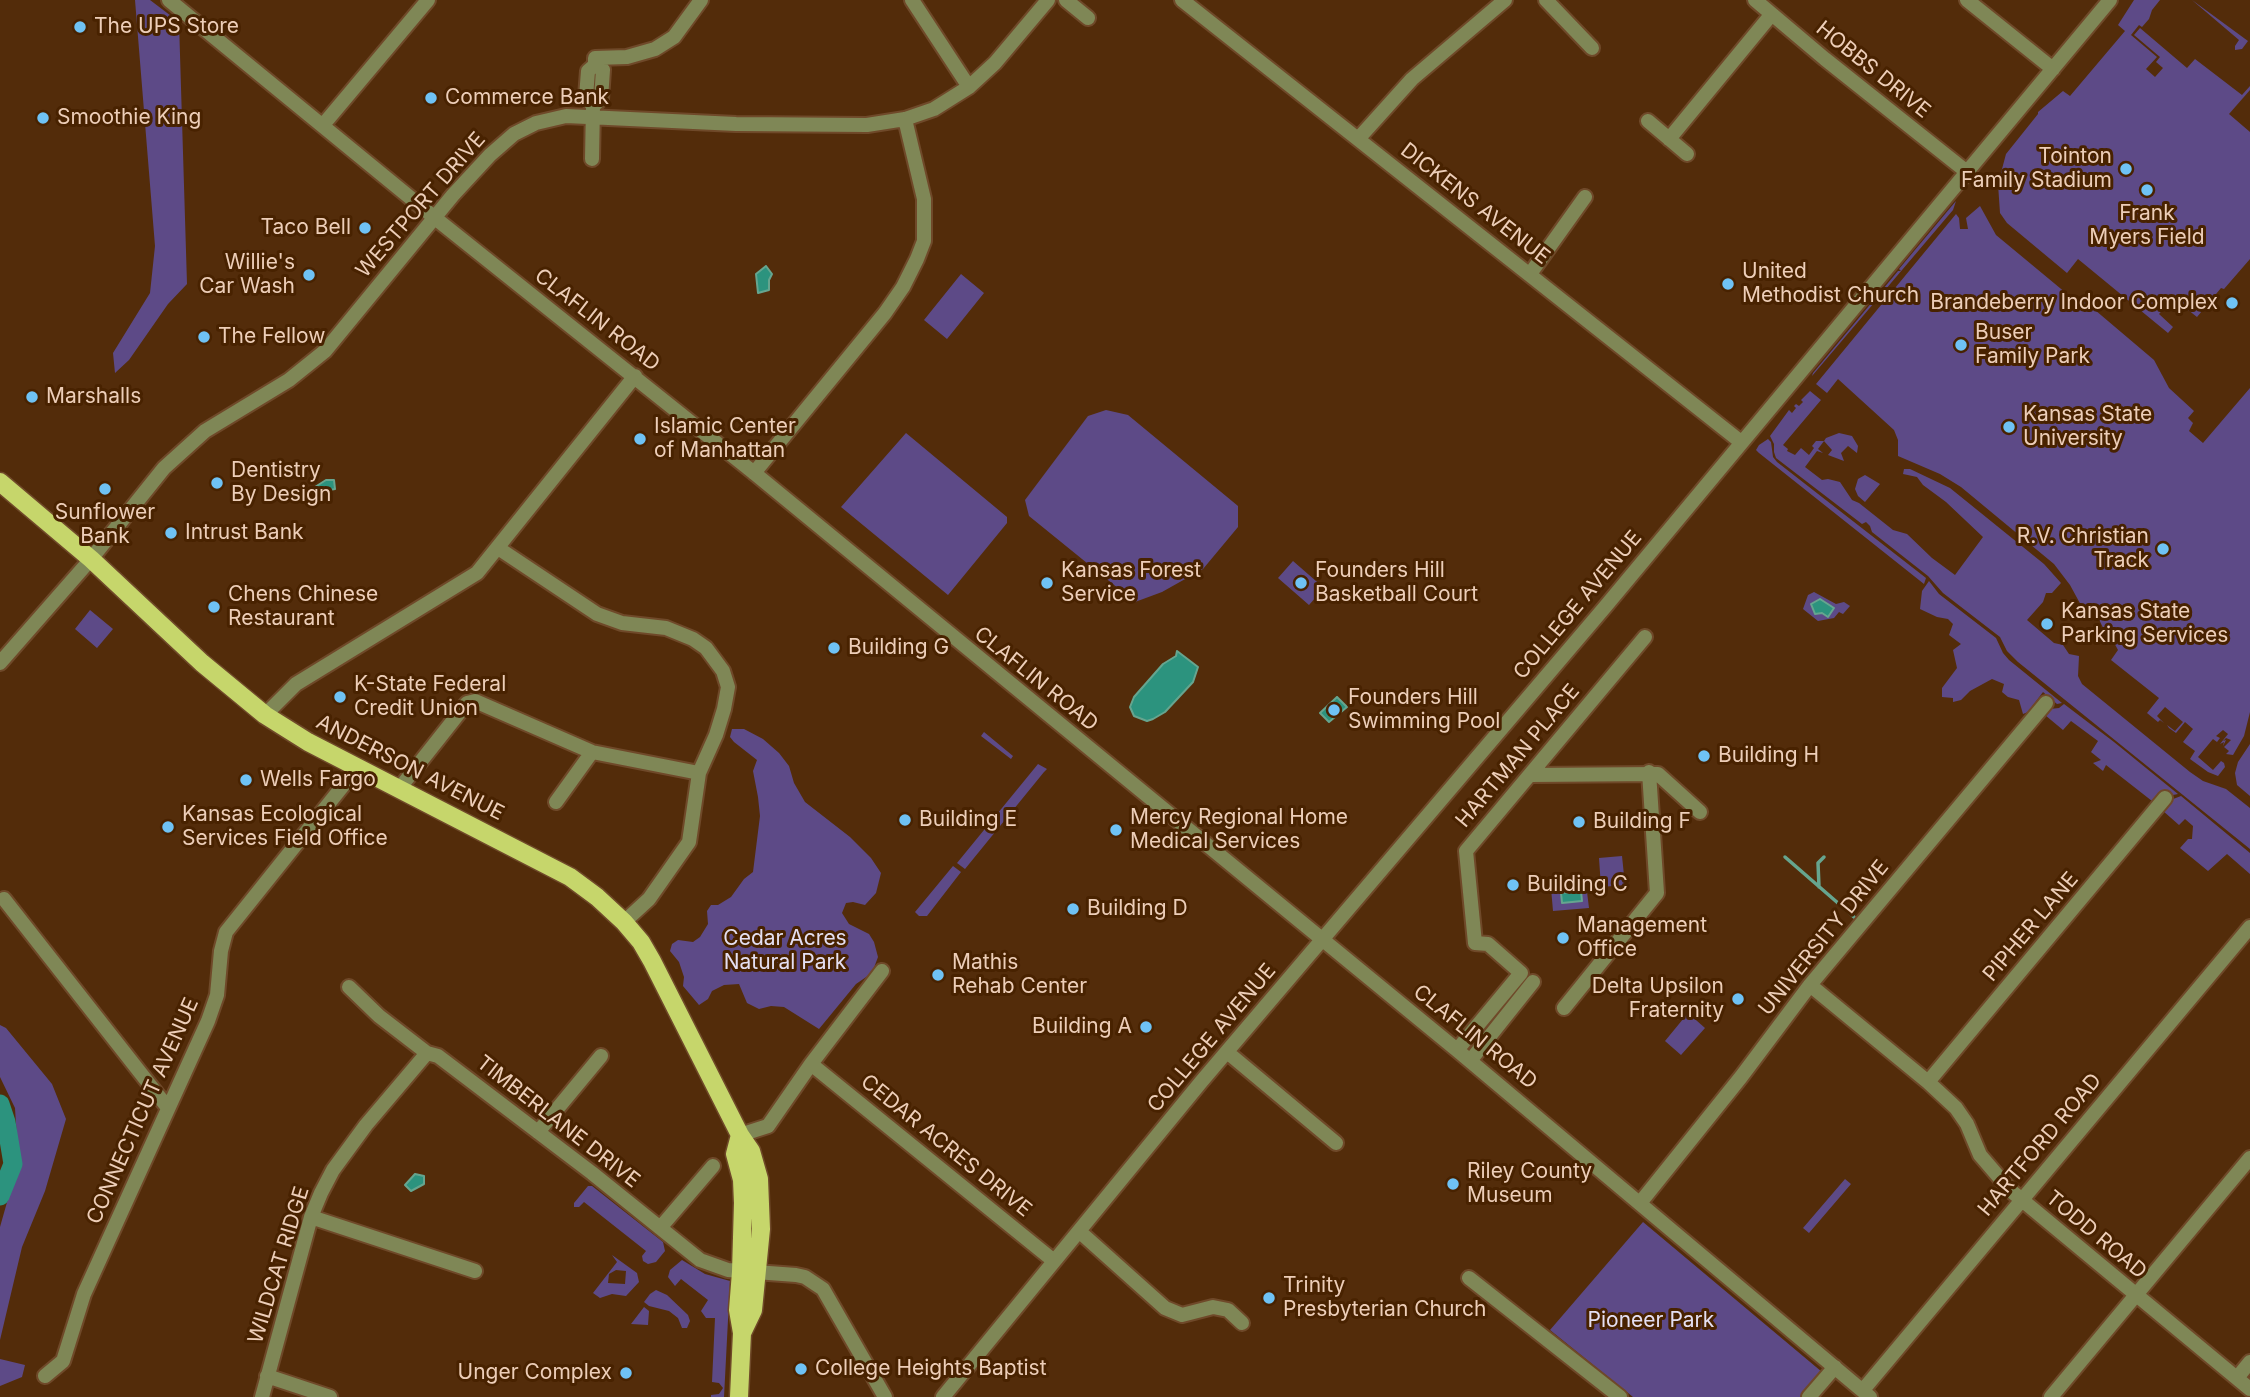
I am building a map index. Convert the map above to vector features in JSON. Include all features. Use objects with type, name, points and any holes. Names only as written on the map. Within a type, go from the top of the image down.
[{"type":"main road","name":"ANDERSON AVENUE","points":[[1,484],[91,559],[202,663],[265,715],[307,742],[570,877],[597,897],[641,942],[740,1135],[735,1154],[742,1180],[750,1272],[738,1310],[742,1334],[739,1397]]},
{"type":"street","name":"CLAFLIN ROAD","points":[[169,0],[435,218],[635,376],[1324,940],[1866,1394]]},
{"type":"street","points":[[323,125],[428,0]]},
{"type":"street","points":[[592,159],[593,112],[586,97],[588,71],[595,65],[595,58],[627,57],[655,49],[674,37],[701,0]]},
{"type":"street","name":"WESTPORT DRIVE","points":[[0,663],[91,559],[164,468],[205,431],[289,380],[325,351],[435,218],[490,155],[514,134],[536,123],[593,112],[736,124],[854,125],[905,119],[934,109],[969,87],[995,63],[1048,0]]},
{"type":"street","points":[[1066,0],[1088,18]]},
{"type":"street","name":"DICKENS AVENUE","points":[[1182,0],[1741,442]]},
{"type":"street","points":[[1358,139],[1412,79],[1505,0]]},
{"type":"street","points":[[1546,0],[1592,48]]},
{"type":"street","name":"HOBBS DRIVE","points":[[1755,0],[1967,172]]},
{"type":"street","points":[[1967,0],[2053,69]]},
{"type":"street","name":"COLLEGE AVENUE","points":[[943,1397],[1227,1052],[1324,940],[2110,0]]},
{"type":"street","points":[[916,1],[969,87]]},
{"type":"street","points":[[1669,139],[1771,15]]},
{"type":"street","points":[[754,473],[885,313],[917,259],[924,241],[924,199],[905,119]]},
{"type":"street","points":[[1648,121],[1687,154]]},
{"type":"street","points":[[1530,274],[1585,197]]},
{"type":"street","points":[[265,715],[296,684],[477,573],[635,376]]},
{"type":"street","points":[[498,548],[597,614],[622,623],[666,628],[692,639],[713,656],[723,671],[728,687],[716,736],[699,773],[689,842],[649,899],[624,922]]},
{"type":"street","name":"HARTMAN PLACE","points":[[1457,1050],[1521,973],[1488,944],[1475,943],[1466,851],[1645,638]]},
{"type":"street","points":[[399,789],[467,703],[475,701],[592,752],[699,773]]},
{"type":"street","name":"UNIVERSITY DRIVE","points":[[1640,1203],[1810,985],[2046,703]]},
{"type":"street","points":[[556,802],[592,752]]},
{"type":"street","name":"CONNECTICUT AVENUE","points":[[45,1376],[62,1361],[84,1294],[214,1004],[226,932],[358,767]]},
{"type":"street","points":[[1564,1008],[1657,893],[1650,772]]},
{"type":"street","points":[[1530,775],[1660,774],[1700,812]]},
{"type":"street","name":"PIPHER LANE","points":[[1928,1082],[2165,798]]},
{"type":"street","points":[[4,899],[169,1108]]},
{"type":"street","name":"HARTFORD ROAD","points":[[1866,1394],[2021,1199],[2250,927]]},
{"type":"street","points":[[740,1135],[768,1126],[882,971]]},
{"type":"street","points":[[1470,1061],[1533,982]]},
{"type":"street","name":"TODD ROAD","points":[[1810,985],[1956,1108],[1967,1124],[1980,1154],[1997,1176],[2021,1199],[2250,1389]]},
{"type":"street","name":"TIMBERLANE DRIVE","points":[[349,987],[379,1016],[427,1053],[439,1056],[700,1260],[718,1268],[805,1277],[823,1289],[885,1397]]},
{"type":"street","points":[[1227,1052],[1336,1143]]},
{"type":"street","name":"WILDCAT RIDGE","points":[[262,1397],[311,1217],[333,1170],[366,1125],[427,1053]]},
{"type":"street","points":[[538,1132],[601,1056]]},
{"type":"street","name":"CEDAR ACRES DRIVE","points":[[811,1064],[1054,1261]]},
{"type":"street","points":[[2051,1397],[2250,1158]]},
{"type":"street","points":[[660,1228],[713,1166]]},
{"type":"street","points":[[311,1217],[475,1272]]},
{"type":"street","points":[[1080,1232],[1165,1308],[1182,1315],[1213,1307],[1228,1310],[1242,1323]]},
{"type":"street","points":[[1469,1278],[1620,1397]]},
{"type":"street","points":[[2237,1378],[2250,1362]]},
{"type":"street","points":[[1809,1397],[1835,1367]]},
{"type":"street","points":[[267,1376],[330,1397]]},
{"type":"green space","points":[[135,0],[150,0],[179,22],[187,284],[168,304],[129,360],[115,373],[113,353],[150,293],[155,246]]},
{"type":"green space","name":"Frank Myers Field","points":[[2134,0],[2160,0],[2149,19],[2142,27],[2139,25],[2131,35],[2157,57],[2146,69],[2155,77],[2163,68],[2156,62],[2160,57],[2134,35],[2140,28],[2187,68],[2195,59],[2242,95],[2250,86],[2250,90],[2229,114],[2250,132],[2250,259],[2197,317],[2173,298],[2159,314],[2173,327],[2168,333],[2078,259],[2067,273],[2007,223],[2000,213],[1998,184],[2006,154],[2038,112],[2063,91],[2070,96],[2125,31],[2118,25]]},
{"type":"green space","points":[[2192,0],[2248,41],[2242,49],[2235,50],[2239,40]]},
{"type":"green space","points":[[1956,201],[1953,210],[1812,376],[1898,271],[1901,271],[1899,269]]},
{"type":"green space","points":[[1980,206],[1996,235],[2078,303],[2082,299],[2154,360],[2169,388],[2194,411],[2188,418],[2193,423],[2189,431],[2203,443],[2250,388],[2250,712],[2244,736],[2233,755],[2226,754],[2229,751],[2224,747],[2231,740],[2226,738],[2223,746],[2224,742],[2220,744],[2228,734],[2223,730],[2216,736],[2220,738],[2217,742],[2213,739],[2198,757],[2213,770],[2221,761],[2224,763],[2225,767],[2218,776],[2190,759],[2195,751],[2183,742],[2193,729],[2185,722],[2176,733],[2169,728],[2167,725],[2175,731],[2183,722],[2165,707],[2157,716],[2164,723],[2160,720],[2158,722],[2147,713],[2159,698],[2111,660],[2118,650],[2111,637],[2108,638],[2093,607],[2082,607],[2054,564],[1961,487],[1940,474],[1898,456],[1898,440],[1894,430],[1838,379],[1827,393],[1816,384],[1956,214],[1960,229],[1968,229],[1966,218]]},
{"type":"green space","points":[[961,274],[984,293],[947,339],[924,320]]},
{"type":"green space","points":[[1810,391],[1821,400],[1783,445],[1787,451],[1795,455],[1801,448],[1809,455],[1816,441],[1824,441],[1818,449],[1823,453],[1817,451],[1805,467],[1822,480],[1840,482],[1852,500],[1893,530],[1907,534],[1955,575],[1983,537],[1917,477],[1903,474],[1904,469],[1910,469],[1950,488],[2044,564],[2061,583],[2052,593],[2046,593],[2043,602],[2027,620],[2054,643],[2063,645],[2069,654],[2079,656],[2078,676],[2082,684],[2190,772],[2203,781],[2226,789],[2250,808],[2250,849],[2018,662],[2007,651],[2000,637],[1943,593],[1928,576],[1872,532],[1866,522],[1862,524],[1776,458],[1770,436],[1789,410],[1792,413],[1796,408],[1794,406],[1799,406]]},
{"type":"green space","points":[[1106,410],[1128,415],[1238,506],[1238,527],[1203,569],[1162,592],[1135,602],[1029,516],[1025,500],[1088,416]]},
{"type":"green space","points":[[906,433],[1007,517],[1007,523],[948,595],[841,507]]},
{"type":"green space","points":[[1839,433],[1852,436],[1858,446],[1857,453],[1848,446],[1841,453],[1844,461],[1828,455],[1832,450],[1824,441]]},
{"type":"green space","points":[[1768,439],[1777,462],[1926,578],[1924,584],[1759,453],[1756,450],[1759,445]]},
{"type":"green space","points":[[1865,475],[1880,484],[1865,502],[1855,489],[1858,479]]},
{"type":"green space","name":"Founders Hill Basketball Court","points":[[1293,561],[1324,588],[1309,605],[1278,578]]},
{"type":"green space","points":[[1929,581],[1939,594],[1996,638],[2009,660],[2062,703],[2057,704],[2043,692],[2028,712],[2023,714],[2019,700],[2008,697],[2002,692],[2004,684],[1992,679],[1970,691],[1961,700],[1953,702],[1953,698],[1942,697],[1942,688],[1957,668],[1953,650],[1961,644],[1949,635],[1953,624],[1948,619],[1920,609],[1922,591]]},
{"type":"green space","points":[[1814,592],[1836,604],[1844,602],[1850,606],[1843,614],[1839,612],[1834,618],[1818,621],[1803,609],[1808,595]]},
{"type":"green space","points":[[90,610],[113,629],[97,648],[75,629]]},
{"type":"green space","points":[[2064,704],[2178,794],[2168,796],[2162,793],[2152,801],[2106,765],[2103,771],[2093,763],[2101,760],[2091,752],[2098,741],[2071,721],[2063,730],[2045,715],[2050,709]]},
{"type":"green space","name":"Cedar Acres Natural Park","points":[[732,729],[744,729],[763,739],[779,753],[789,766],[794,783],[805,802],[850,837],[871,858],[881,873],[876,893],[865,905],[846,903],[842,913],[849,924],[869,934],[874,942],[878,957],[872,973],[856,984],[819,1029],[784,1007],[759,1009],[747,1003],[739,984],[724,985],[712,991],[708,999],[699,1005],[683,986],[684,977],[679,962],[670,951],[672,944],[678,940],[693,942],[700,937],[708,924],[707,911],[711,905],[718,905],[731,897],[744,879],[753,872],[760,816],[753,771],[757,760],[734,742],[730,737]]},
{"type":"green space","points":[[984,732],[1013,756],[1011,759],[981,736]]},
{"type":"green space","points":[[2250,744],[2250,796],[2237,785],[2235,773],[2238,762]]},
{"type":"green space","points":[[1038,764],[1047,769],[965,869],[957,863]]},
{"type":"green space","points":[[2181,796],[2250,853],[2250,874],[2227,854],[2208,871],[2180,848],[2188,839],[2192,839],[2193,826],[2185,819],[2179,825],[2162,810],[2168,801]]},
{"type":"green space","points":[[1622,856],[1625,885],[1601,887],[1599,858]]},
{"type":"green space","points":[[953,866],[961,872],[927,916],[919,916],[915,912]]},
{"type":"green space","points":[[1586,884],[1589,908],[1553,911],[1551,888]]},
{"type":"green space","points":[[1688,1013],[1705,1028],[1681,1055],[1665,1041]]},
{"type":"green space","points":[[0,1025],[6,1028],[52,1084],[66,1119],[45,1191],[22,1247],[0,1340],[0,1227],[17,1167],[17,1140],[15,1108],[0,1077]]},
{"type":"green space","points":[[1845,1179],[1851,1184],[1809,1233],[1803,1228]]},
{"type":"green space","points":[[588,1186],[592,1186],[663,1242],[665,1251],[656,1262],[648,1264],[643,1261],[642,1256],[646,1251],[584,1202],[579,1207],[574,1207],[574,1203]]},
{"type":"green space","name":"Pioneer Park","points":[[1643,1222],[1822,1372],[1800,1397],[1633,1397],[1550,1330]]},
{"type":"green space","points":[[612,1255],[637,1273],[639,1282],[626,1296],[612,1294],[600,1298],[593,1293],[617,1262]],"holes":[[[616,1270],[626,1271],[625,1284],[608,1283],[609,1274]]]},
{"type":"green space","points":[[682,1260],[705,1274],[730,1281],[724,1397],[711,1397],[719,1394],[723,1388],[719,1383],[712,1382],[715,1318],[706,1318],[701,1311],[708,1300],[681,1279],[675,1286],[668,1277],[670,1270]]},
{"type":"green space","points":[[656,1290],[667,1295],[688,1315],[690,1321],[687,1328],[682,1328],[678,1318],[669,1311],[644,1302]]},
{"type":"green space","points":[[644,1307],[649,1311],[648,1325],[631,1324]]},
{"type":"green space","points":[[0,1359],[25,1365],[22,1377],[0,1386]]},
{"type":"water","points":[[766,266],[772,274],[769,290],[758,293],[756,274]]},
{"type":"water","points":[[326,480],[334,480],[335,489],[330,490],[331,495],[325,499],[315,487]]},
{"type":"water","points":[[1820,599],[1834,608],[1828,617],[1822,613],[1815,614],[1811,604]]},
{"type":"water","points":[[1177,651],[1198,667],[1193,682],[1165,712],[1153,719],[1147,721],[1134,716],[1130,707],[1134,697],[1163,664],[1176,656]]},
{"type":"water","name":"Founders Hill Swimming Pool","points":[[1337,697],[1347,707],[1329,722],[1320,713]]},
{"type":"water","points":[[1581,891],[1582,901],[1562,903],[1561,893]]},
{"type":"water","points":[[415,1174],[424,1176],[424,1184],[411,1191],[405,1185]]},
{"type":"waterway","points":[[1785,857],[1854,917]]},
{"type":"waterway","points":[[1819,887],[1818,863],[1824,857]]},
{"type":"waterway","points":[[0,1104],[13,1164],[0,1196]]},
{"type":"place","name":"The UPS Store","points":[[80,27]]},
{"type":"place","name":"Commerce Bank","points":[[431,98]]},
{"type":"place","name":"Smoothie King","points":[[43,118]]},
{"type":"place","name":"Tointon Family Stadium","points":[[2126,169]]},
{"type":"place","name":"Frank Myers Field","points":[[2147,190]]},
{"type":"place","name":"Taco Bell","points":[[365,228]]},
{"type":"place","name":"Willie's Car Wash","points":[[309,275]]},
{"type":"place","name":"United Methodist Church","points":[[1728,284]]},
{"type":"place","name":"Brandeberry Indoor Complex","points":[[2232,303]]},
{"type":"place","name":"The Fellow","points":[[204,337]]},
{"type":"place","name":"Buser Family Park","points":[[1961,345]]},
{"type":"place","name":"Marshalls","points":[[32,397]]},
{"type":"place","name":"Kansas State University","points":[[2009,427]]},
{"type":"place","name":"Islamic Center of Manhattan","points":[[640,439]]},
{"type":"place","name":"Dentistry By Design","points":[[217,483]]},
{"type":"place","name":"Sunflower Bank","points":[[105,489]]},
{"type":"place","name":"Intrust Bank","points":[[171,533]]},
{"type":"place","name":"R.V. Christian Track","points":[[2163,549]]},
{"type":"place","name":"Kansas Forest Service","points":[[1047,583]]},
{"type":"place","name":"Founders Hill Basketball Court","points":[[1301,583]]},
{"type":"place","name":"Chens Chinese Restaurant","points":[[214,607]]},
{"type":"place","name":"Kansas State Parking Services","points":[[2047,624]]},
{"type":"place","name":"Building G","points":[[834,648]]},
{"type":"place","name":"K-State Federal Credit Union","points":[[340,697]]},
{"type":"place","name":"Founders Hill Swimming Pool","points":[[1334,710]]},
{"type":"place","name":"Building H","points":[[1704,756]]},
{"type":"place","name":"Wells Fargo","points":[[246,780]]},
{"type":"place","name":"Building E","points":[[905,820]]},
{"type":"place","name":"Building F","points":[[1579,822]]},
{"type":"place","name":"Kansas Ecological Services Field Office","points":[[168,827]]},
{"type":"place","name":"Mercy Regional Home Medical Services","points":[[1116,830]]},
{"type":"place","name":"Building C","points":[[1513,885]]},
{"type":"place","name":"Building D","points":[[1073,909]]},
{"type":"place","name":"Management Office","points":[[1563,938]]},
{"type":"place","name":"Mathis Rehab Center","points":[[938,975]]},
{"type":"place","name":"Delta Upsilon Fraternity","points":[[1738,999]]},
{"type":"place","name":"Building A","points":[[1146,1027]]},
{"type":"place","name":"Riley County Museum","points":[[1453,1184]]},
{"type":"place","name":"Trinity Presbyterian Church","points":[[1269,1298]]},
{"type":"place","name":"College Heights Baptist","points":[[801,1369]]},
{"type":"place","name":"Unger Complex","points":[[626,1373]]}]
